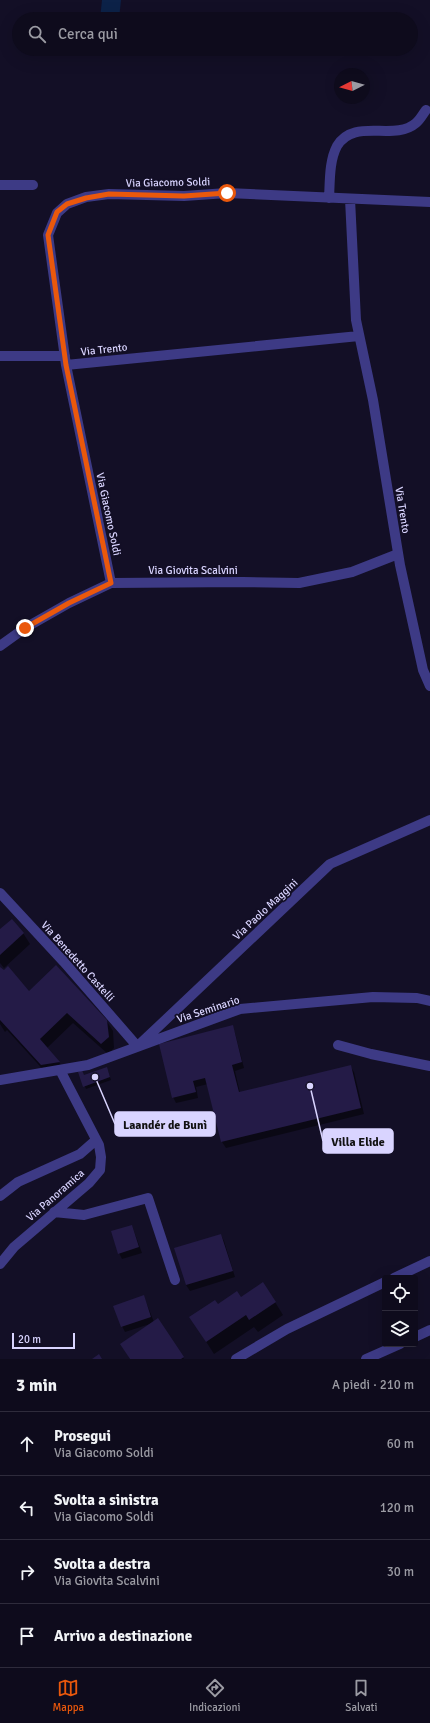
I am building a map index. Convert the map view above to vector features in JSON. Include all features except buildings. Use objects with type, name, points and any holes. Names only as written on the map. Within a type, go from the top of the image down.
[{"type":"street","points":[[329,198],[331,166],[337,146],[345,138],[354,132],[401,129],[416,123],[426,110]]},
{"type":"street","points":[[0,185],[33,185]]},
{"type":"street","name":"Via Giacomo Soldi","points":[[111,583],[65,361],[48,235],[57,212],[67,204],[86,198],[109,194],[184,196],[227,193],[430,202]]},
{"type":"street","name":"Via Trento","points":[[350,199],[356,320],[373,400],[398,554],[423,670],[430,686]]},
{"type":"street","name":"Via Trento","points":[[65,361],[359,336]]},
{"type":"street","points":[[0,356],[65,361]]},
{"type":"street","name":"Via Giovita Scalvini","points":[[0,646],[25,628],[69,603],[111,583],[299,583],[352,572],[398,554]]},
{"type":"street","name":"Via Paolo Maggini","points":[[137,1046],[330,864],[430,820]]},
{"type":"street","name":"Via Benedetto Castelli","points":[[0,893],[64,962],[137,1046]]},
{"type":"street","points":[[337,991],[345,1000]]},
{"type":"street","name":"Via Seminario","points":[[0,1080],[88,1064],[255,1003],[345,1000],[373,997],[417,998],[430,1000]]},
{"type":"street","points":[[338,1045],[371,1054],[430,1066]]},
{"type":"street","name":"Via Panoramica","points":[[0,1264],[14,1247],[89,1183],[100,1170],[101,1158],[99,1145],[60,1070]]},
{"type":"street","points":[[0,1196],[18,1182],[80,1154],[96,1140]]},
{"type":"street","points":[[54,1212],[84,1215],[148,1198],[175,1280]]},
{"type":"street","points":[[400,1275],[430,1261]]},
{"type":"street","points":[[236,1359],[287,1329],[382,1283]]},
{"type":"street","points":[[418,1336],[430,1330]]},
{"type":"street","points":[[366,1359],[393,1347]]},
{"type":"water","points":[[102,0],[121,0],[120,12],[101,12]]},
{"type":"place","name":"Laandér de Bunì","points":[[95,1077]]},
{"type":"place","name":"Villa Elide","points":[[310,1086]]},
{"type":"route","points":[[25,628],[69,603],[111,583],[66,365],[48,235],[57,212],[67,204],[86,198],[109,194],[184,196],[227,193]]}]
